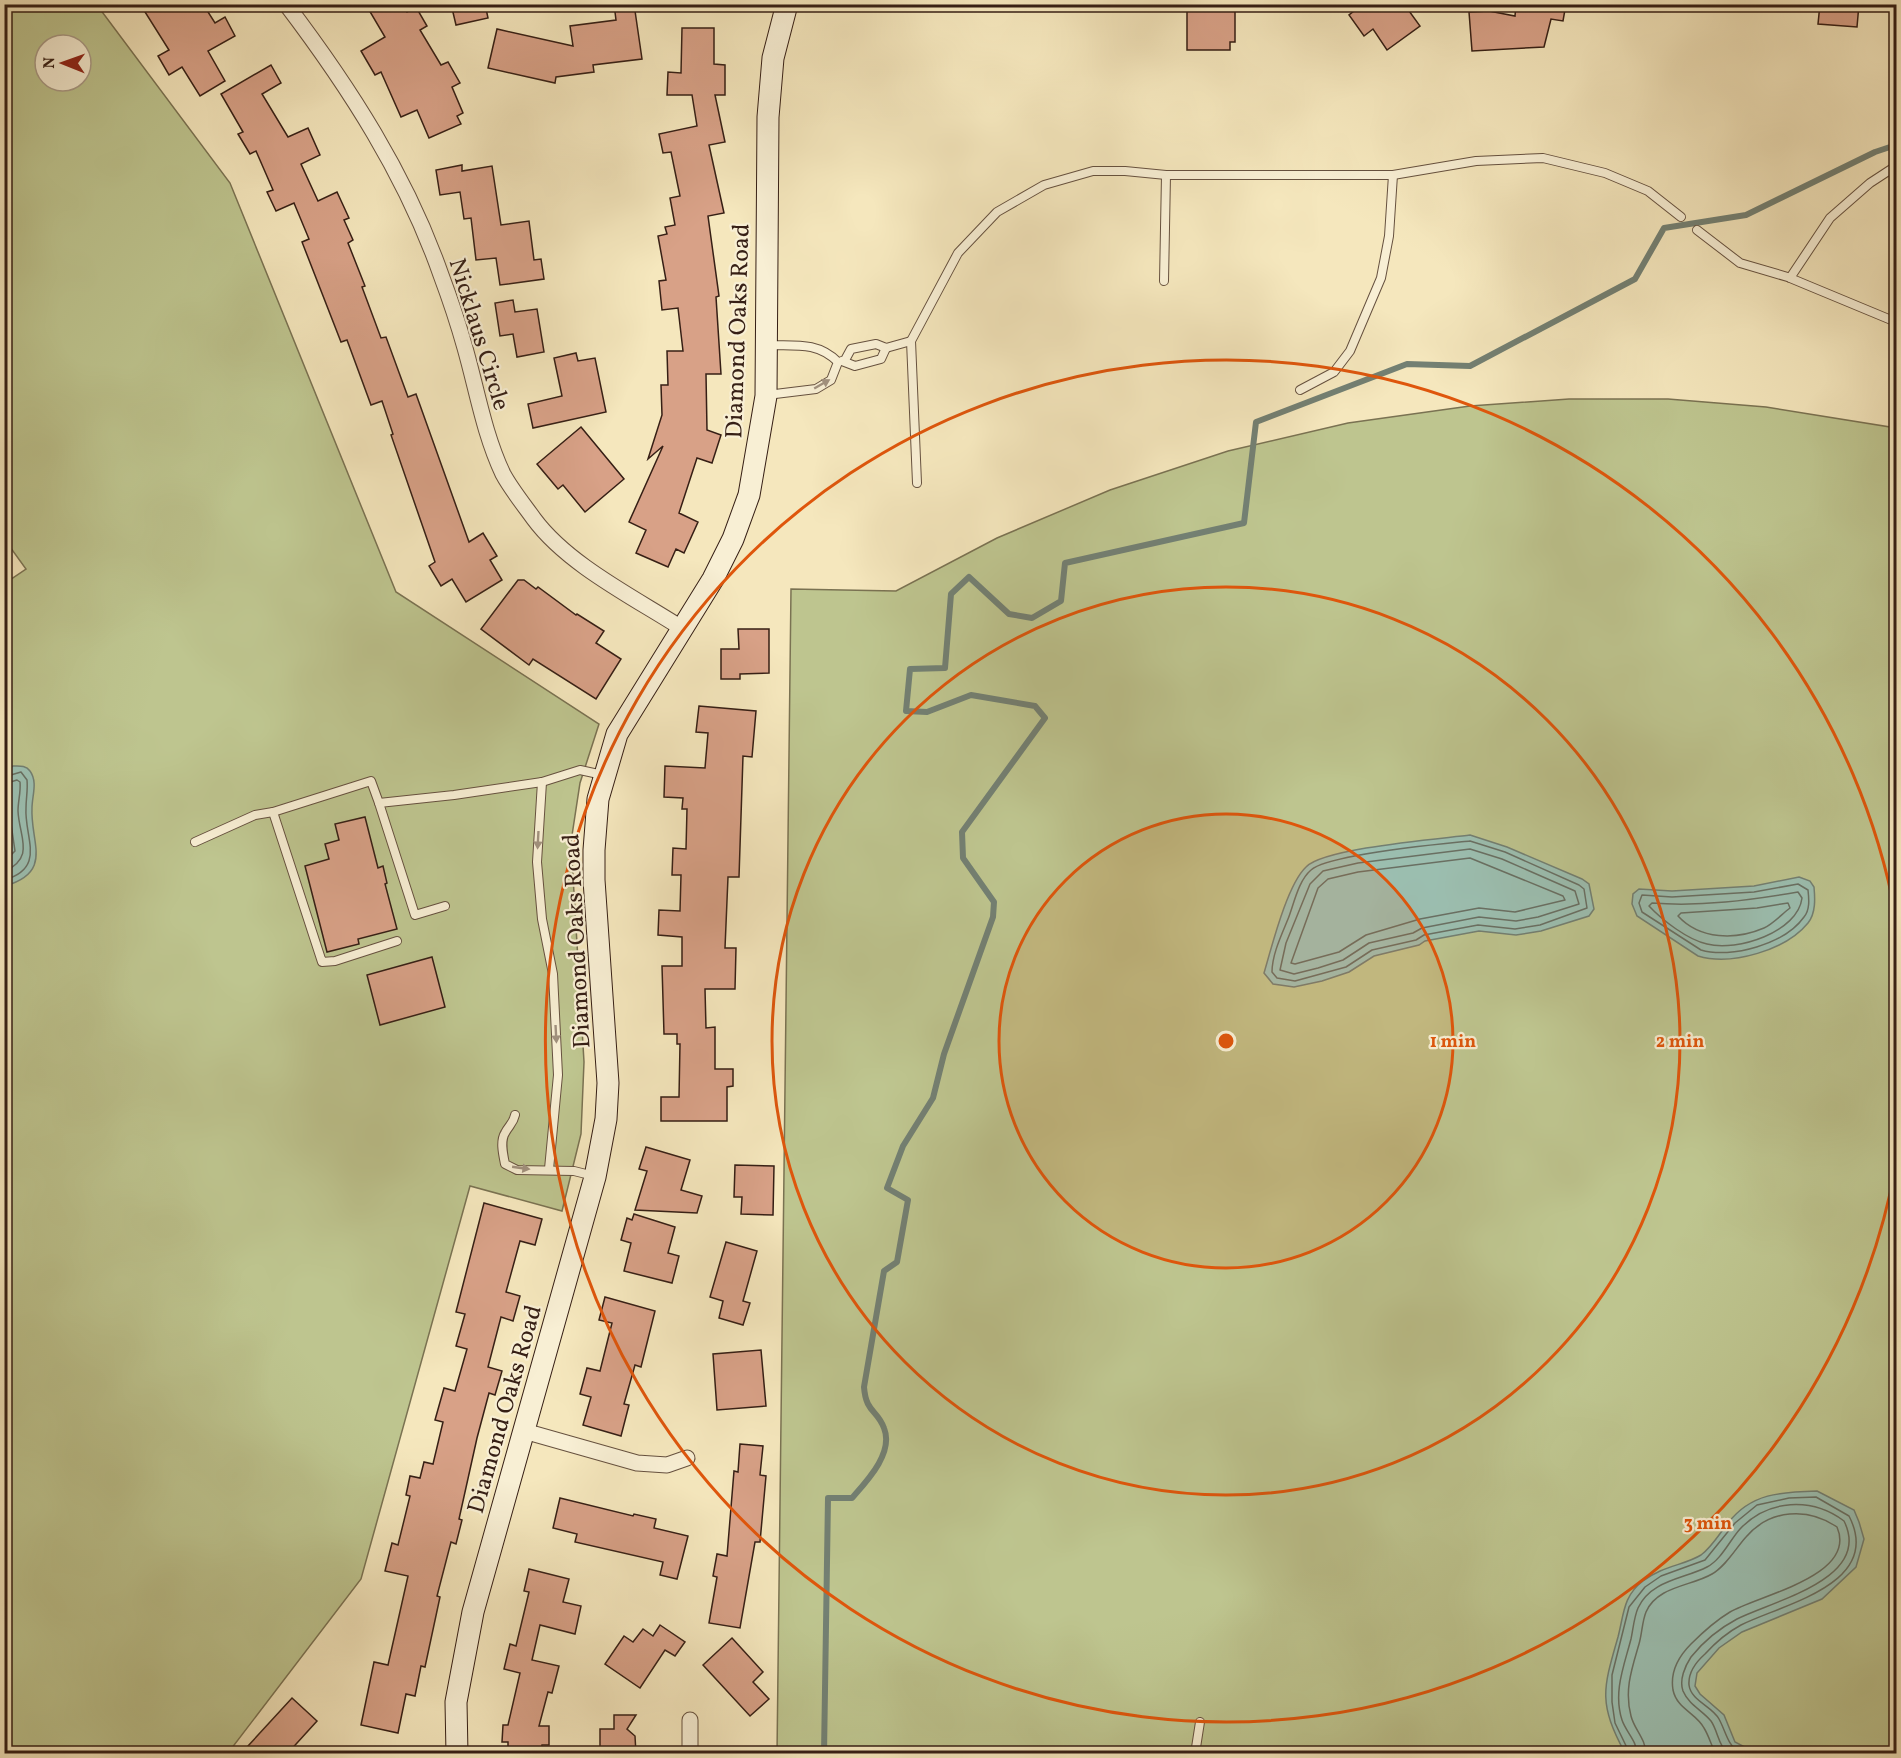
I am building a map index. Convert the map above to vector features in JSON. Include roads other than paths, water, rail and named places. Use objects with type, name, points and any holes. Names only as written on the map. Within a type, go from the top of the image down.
[{"type":"street","name":"Nicklaus Circle","points":[[286,4],[332,65],[376,135],[413,206],[441,273],[465,349],[482,417],[504,475],[536,521],[575,559],[683,629]]},
{"type":"street","name":"Diamond Oaks Road","points":[[458,1754],[456,1702],[472,1612],[595,1177],[606,1119],[608,1083],[594,880],[595,822],[603,775],[625,718],[683,629],[733,539],[749,495],[760,446],[766,396],[768,117],[773,58],[787,4]]},
{"type":"street","points":[[524,1431],[637,1463],[667,1465],[687,1458]]},
{"type":"street","points":[[690,1720],[690,1754]]},
{"type":"lane","points":[[917,483],[911,341],[958,253],[997,212],[1044,185],[1093,171],[1166,175],[1393,175],[1476,161],[1544,158],[1605,173],[1648,191],[1681,217]]},
{"type":"lane","points":[[1791,278],[1830,218],[1870,183],[1896,166]]},
{"type":"lane","points":[[1164,282],[1166,175]]},
{"type":"lane","points":[[1300,390],[1334,372],[1350,351],[1381,278],[1389,236],[1393,175]]},
{"type":"lane","points":[[1696,230],[1740,263],[1791,278],[1896,322]]},
{"type":"lane","points":[[766,396],[816,388],[831,380],[841,361],[851,349],[876,344],[886,348],[911,341]]},
{"type":"lane","points":[[766,345],[814,347],[827,351],[841,361],[855,366],[881,359],[886,348]]},
{"type":"lane","points":[[379,803],[542,782],[580,770],[603,775]]},
{"type":"lane","points":[[195,842],[255,815],[273,812],[372,781],[415,915],[445,906]]},
{"type":"lane","points":[[542,782],[537,862],[542,919],[553,974],[558,1075],[549,1169]]},
{"type":"lane","points":[[273,812],[322,962],[335,961],[397,941]]},
{"type":"lane","points":[[514,1115],[513,1125],[504,1133],[502,1151],[505,1164],[517,1170],[574,1171],[595,1177]]},
{"type":"lane","points":[[1195,1754],[1200,1722]]},
{"type":"water","points":[[13,766],[26,768],[34,780],[32,821],[36,854],[35,864],[30,873],[5,886],[5,772]]},
{"type":"water","points":[[1470,835],[1507,847],[1582,879],[1589,884],[1594,909],[1589,916],[1541,931],[1516,935],[1479,931],[1425,941],[1419,945],[1374,956],[1349,972],[1294,987],[1273,984],[1264,973],[1286,901],[1306,867],[1317,860],[1358,850]]},
{"type":"water","points":[[1799,877],[1810,881],[1814,887],[1815,901],[1811,919],[1798,933],[1786,941],[1742,957],[1712,959],[1698,956],[1637,916],[1632,904],[1633,894],[1639,889],[1672,891],[1754,886]]},
{"type":"water","points":[[1817,1491],[1854,1510],[1864,1539],[1856,1567],[1822,1599],[1742,1632],[1719,1648],[1697,1673],[1695,1686],[1700,1694],[1724,1715],[1735,1742],[1756,1753],[1625,1753],[1610,1721],[1606,1696],[1609,1670],[1625,1606],[1631,1593],[1650,1576],[1705,1552],[1728,1523],[1747,1505],[1768,1496]]},
{"type":"waterway","points":[[824,1754],[828,1498],[852,1498],[877,1466],[885,1447],[884,1428],[867,1402],[864,1387],[884,1271],[897,1262],[908,1200],[887,1188],[903,1146],[933,1098],[944,1054],[993,917],[994,902],[963,858],[962,832],[1045,718],[1035,706],[971,695],[927,712],[906,711],[910,669],[945,668],[951,594],[969,577],[1009,614],[1032,618],[1061,601],[1065,563],[1244,523],[1256,422],[1407,364],[1470,366],[1635,279],[1664,228],[1746,215],[1875,152],[1896,145]]}]
